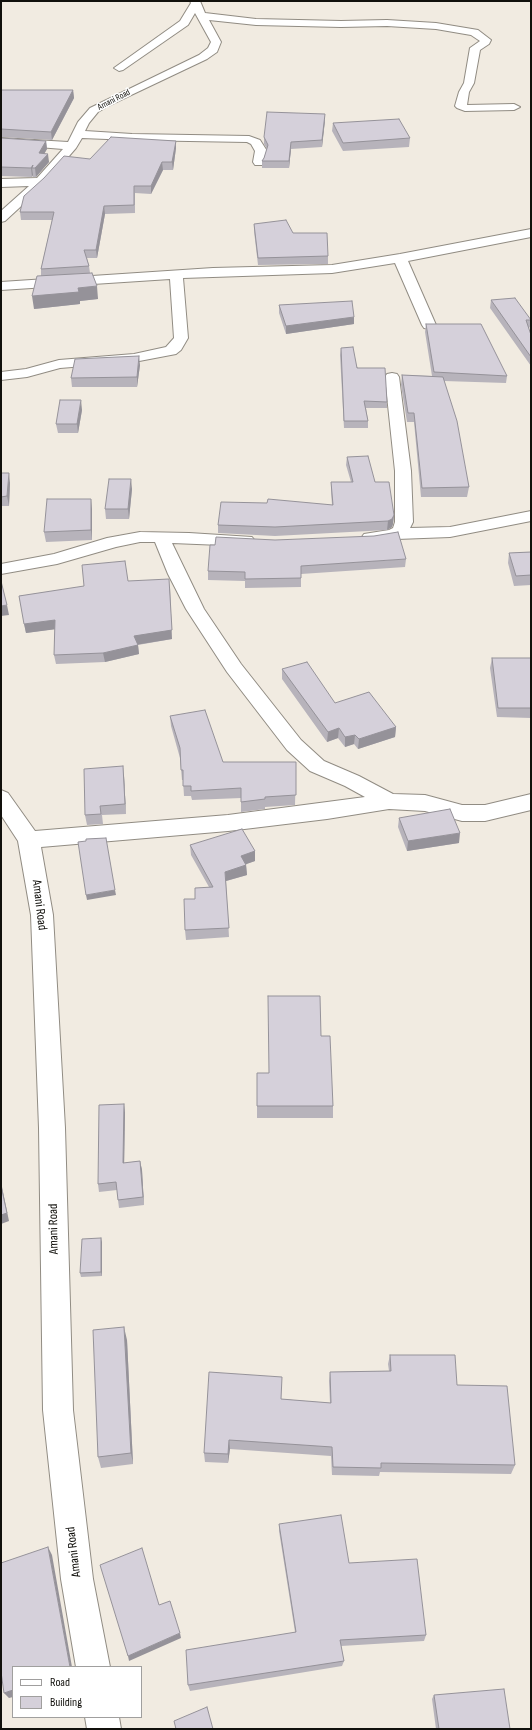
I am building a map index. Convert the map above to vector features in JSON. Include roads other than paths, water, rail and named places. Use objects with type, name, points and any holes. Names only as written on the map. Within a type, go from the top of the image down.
[{"type":"street","name":"Amani Road","points":[[1,218],[40,182],[72,146],[87,118],[94,110],[204,57],[213,50],[216,42],[201,16],[196,2]]},
{"type":"street","points":[[119,68],[184,24],[196,2]]},
{"type":"street","points":[[201,16],[256,22],[428,25],[474,32],[486,40],[475,48],[469,83],[464,92],[461,106],[464,108],[514,107]]},
{"type":"street","points":[[78,134],[132,138],[249,139],[256,142],[261,150],[259,162]]},
{"type":"street","points":[[1,141],[72,146]]},
{"type":"street","points":[[1,183],[40,182]]},
{"type":"street","points":[[1,286],[226,271],[320,270],[400,258],[531,232]]},
{"type":"street","points":[[400,258],[428,325]]},
{"type":"street","points":[[1,376],[27,372],[59,364],[134,358],[170,351],[176,347],[181,338],[176,274]]},
{"type":"street","points":[[392,377],[403,471],[404,522],[402,528],[396,534]]},
{"type":"street","points":[[354,539],[383,538],[396,534],[450,532],[531,516]]},
{"type":"street","points":[[5,566],[58,559],[113,542],[140,537],[262,542]]},
{"type":"street","points":[[161,537],[177,574],[195,609],[234,668],[294,745],[305,757],[317,766],[352,781],[389,801]]},
{"type":"street","name":"Amani Road","points":[[1,798],[29,840],[42,915],[52,1128],[58,1410],[77,1579],[93,1666]]},
{"type":"street","points":[[29,840],[228,823],[327,811],[389,801],[425,803],[462,813],[485,813],[531,802]]},
{"type":"street","points":[[102,1718],[104,1729]]}]
